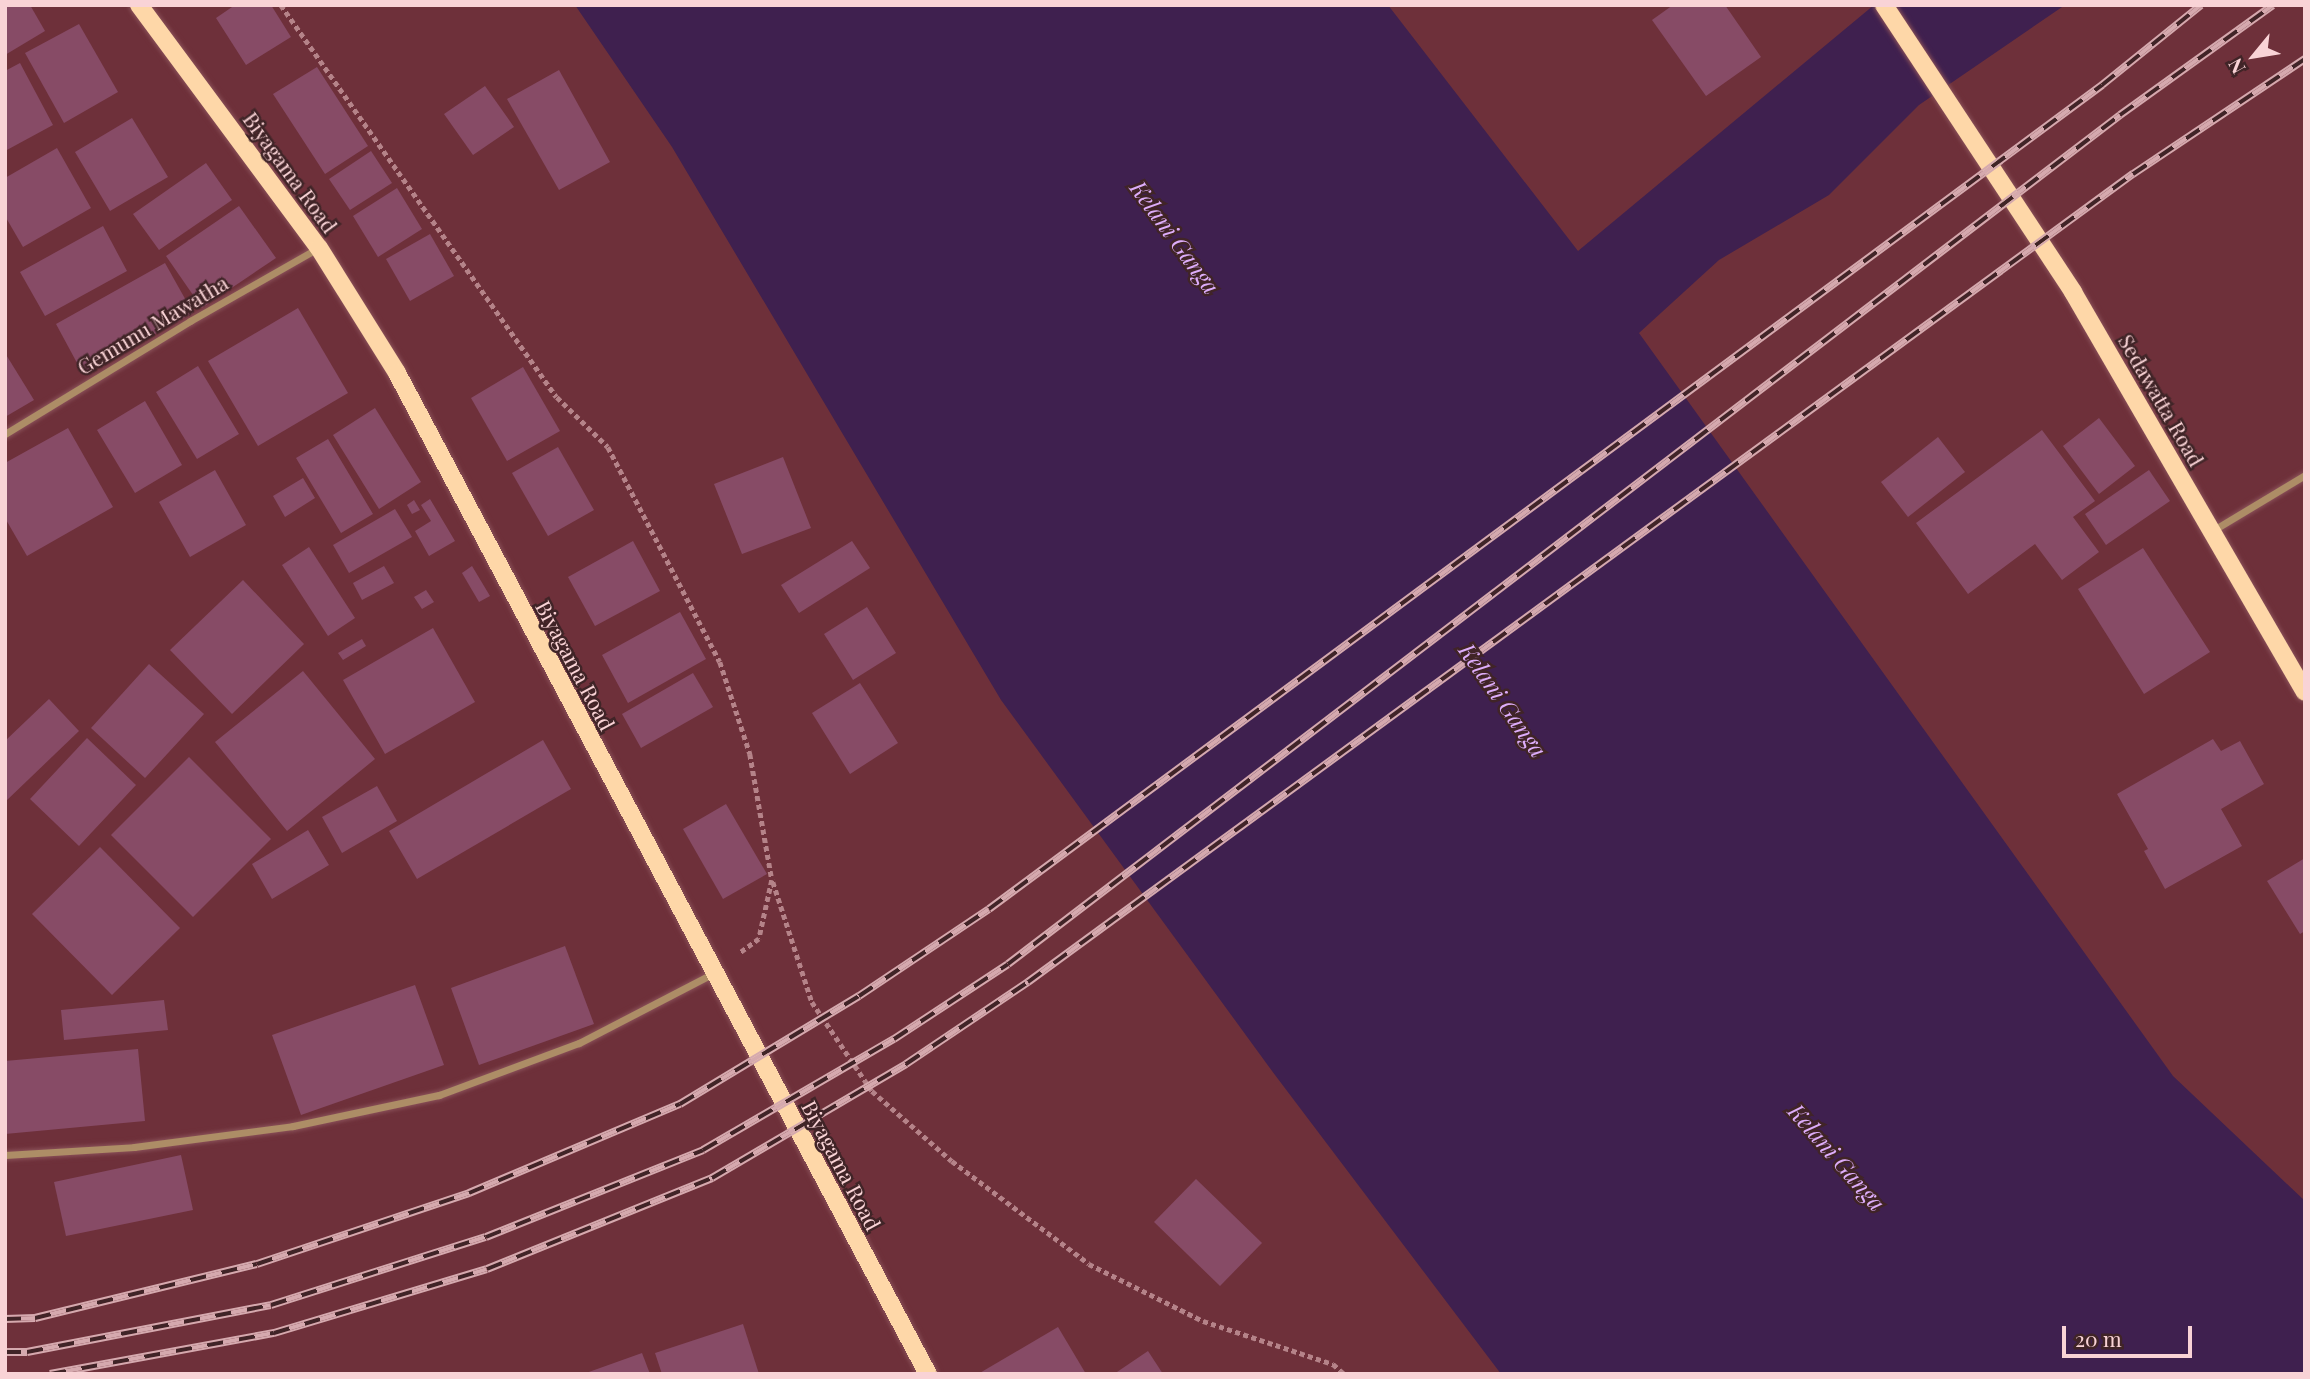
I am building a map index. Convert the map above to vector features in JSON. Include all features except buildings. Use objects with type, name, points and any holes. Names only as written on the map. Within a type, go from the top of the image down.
[{"type":"main road","name":"Biyagama Road","points":[[139,5],[319,248],[397,373],[928,1374]]},
{"type":"main road","name":"Sedawatta Road","points":[[1884,5],[2073,292],[2305,691]]},
{"type":"street","name":"Gemunu Mawatha","points":[[5,434],[190,321],[319,248]]},
{"type":"street","points":[[2212,531],[2305,475]]},
{"type":"street","points":[[5,1155],[134,1147],[293,1126],[439,1095],[579,1043],[714,972]]},
{"type":"path","points":[[281,5],[557,397],[608,447],[614,458],[720,662],[750,754],[772,880],[812,1002],[872,1091],[952,1161],[1089,1264],[1203,1321],[1333,1364],[1344,1374]]},
{"type":"path","points":[[714,972],[759,939],[772,880]]},
{"type":"water","name":"Kelani Ganga","points":[[575,5],[1388,5],[1578,251],[1874,5],[2065,5],[1919,105],[1829,195],[1719,260],[1639,333],[2173,1076],[2305,1201],[2305,1374],[1501,1374],[1275,1075],[1001,700],[672,147]]},
{"type":"railway","points":[[5,1319],[35,1318],[257,1264],[469,1193],[680,1104],[859,996],[989,909],[2102,85],[2201,5]]},
{"type":"railway","points":[[5,1352],[27,1352],[271,1305],[486,1237],[703,1150],[894,1039],[1008,964],[2120,115],[2273,5]]},
{"type":"railway","points":[[50,1374],[274,1333],[487,1269],[712,1178],[906,1064],[1028,982],[2133,174],[2305,59]]}]
